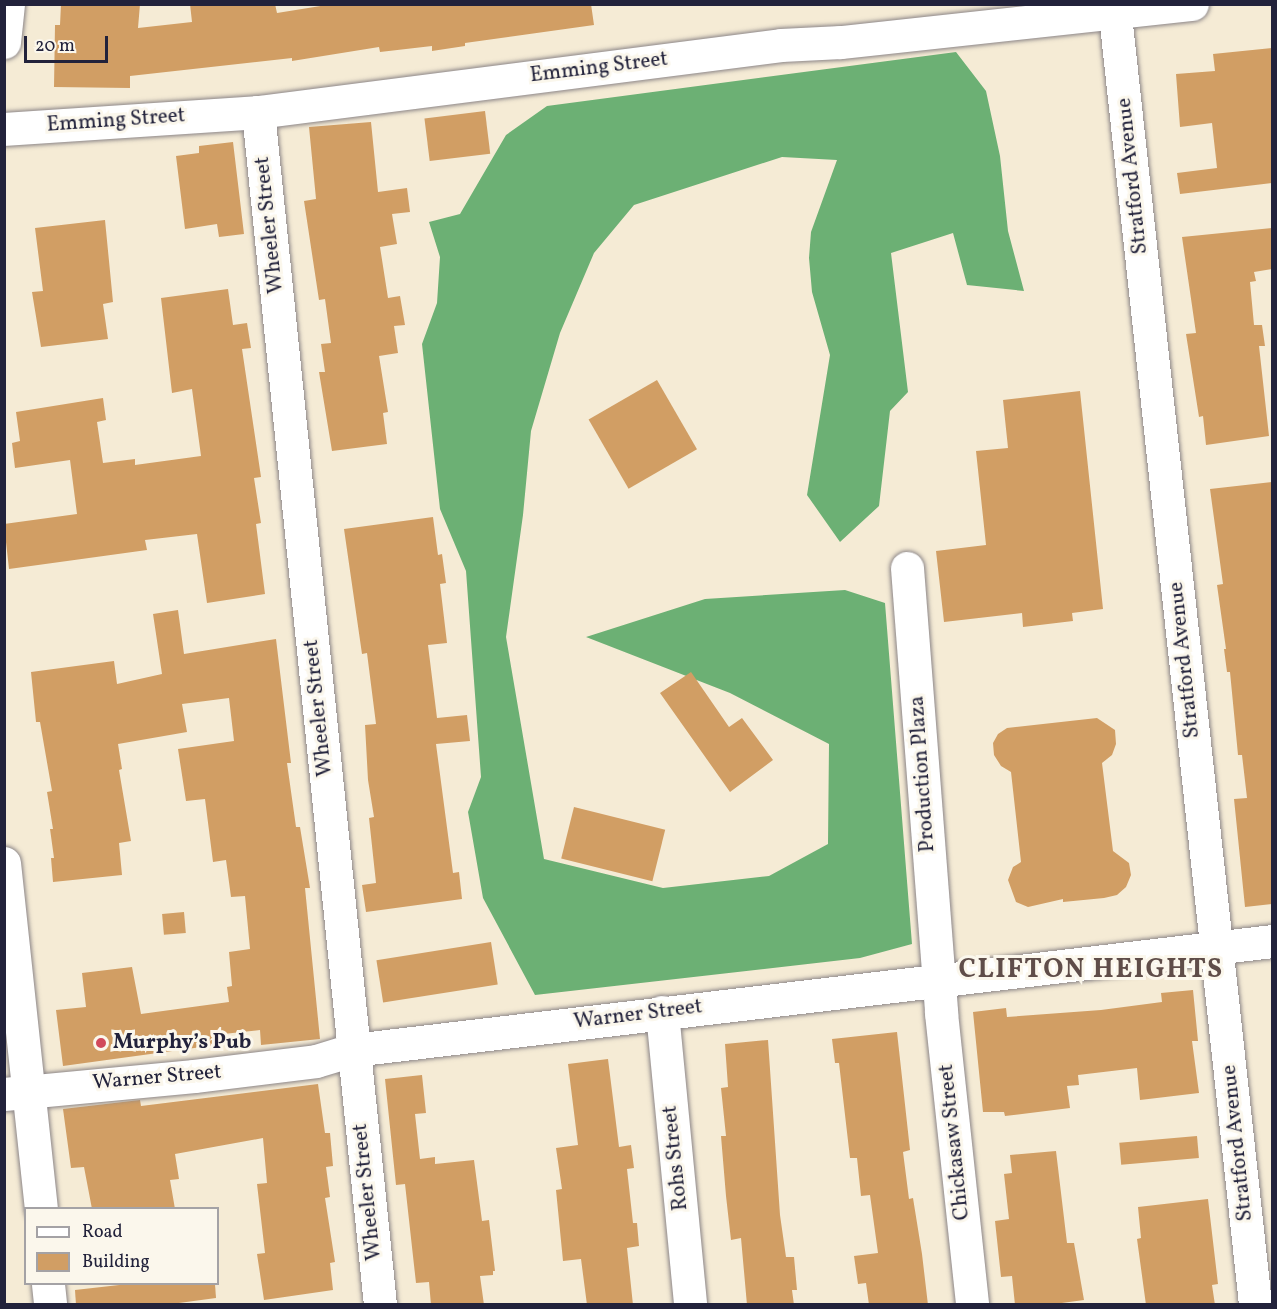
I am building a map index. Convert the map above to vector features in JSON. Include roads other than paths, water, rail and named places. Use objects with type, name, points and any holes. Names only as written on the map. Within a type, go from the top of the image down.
[{"type":"street","points":[[4,42],[8,4]]},
{"type":"street","name":"Emming Street","points":[[4,129],[258,112],[781,45],[841,42],[1115,15],[1192,4]]},
{"type":"street","name":"Stratford Avenue","points":[[1115,15],[1255,1305]]},
{"type":"street","name":"Wheeler Street","points":[[258,112],[380,1305]]},
{"type":"street","name":"Production Plaza","points":[[908,568],[939,979]]},
{"type":"street","points":[[4,863],[17,1092],[41,1207]]},
{"type":"street","name":"Warner Street","points":[[17,1092],[194,1076],[316,1061],[353,1050],[1272,941]]},
{"type":"street","name":"Chickasaw Street","points":[[939,979],[972,1305]]},
{"type":"street","name":"Rohs Street","points":[[662,1012],[690,1305]]},
{"type":"street","points":[[48,1285],[51,1305]]},
{"type":"place","name":"Murphy’s Pub","points":[[101,1043]]},
{"type":"district","name":"CLIFTON HEIGHTS","points":[[1091,971]]}]
